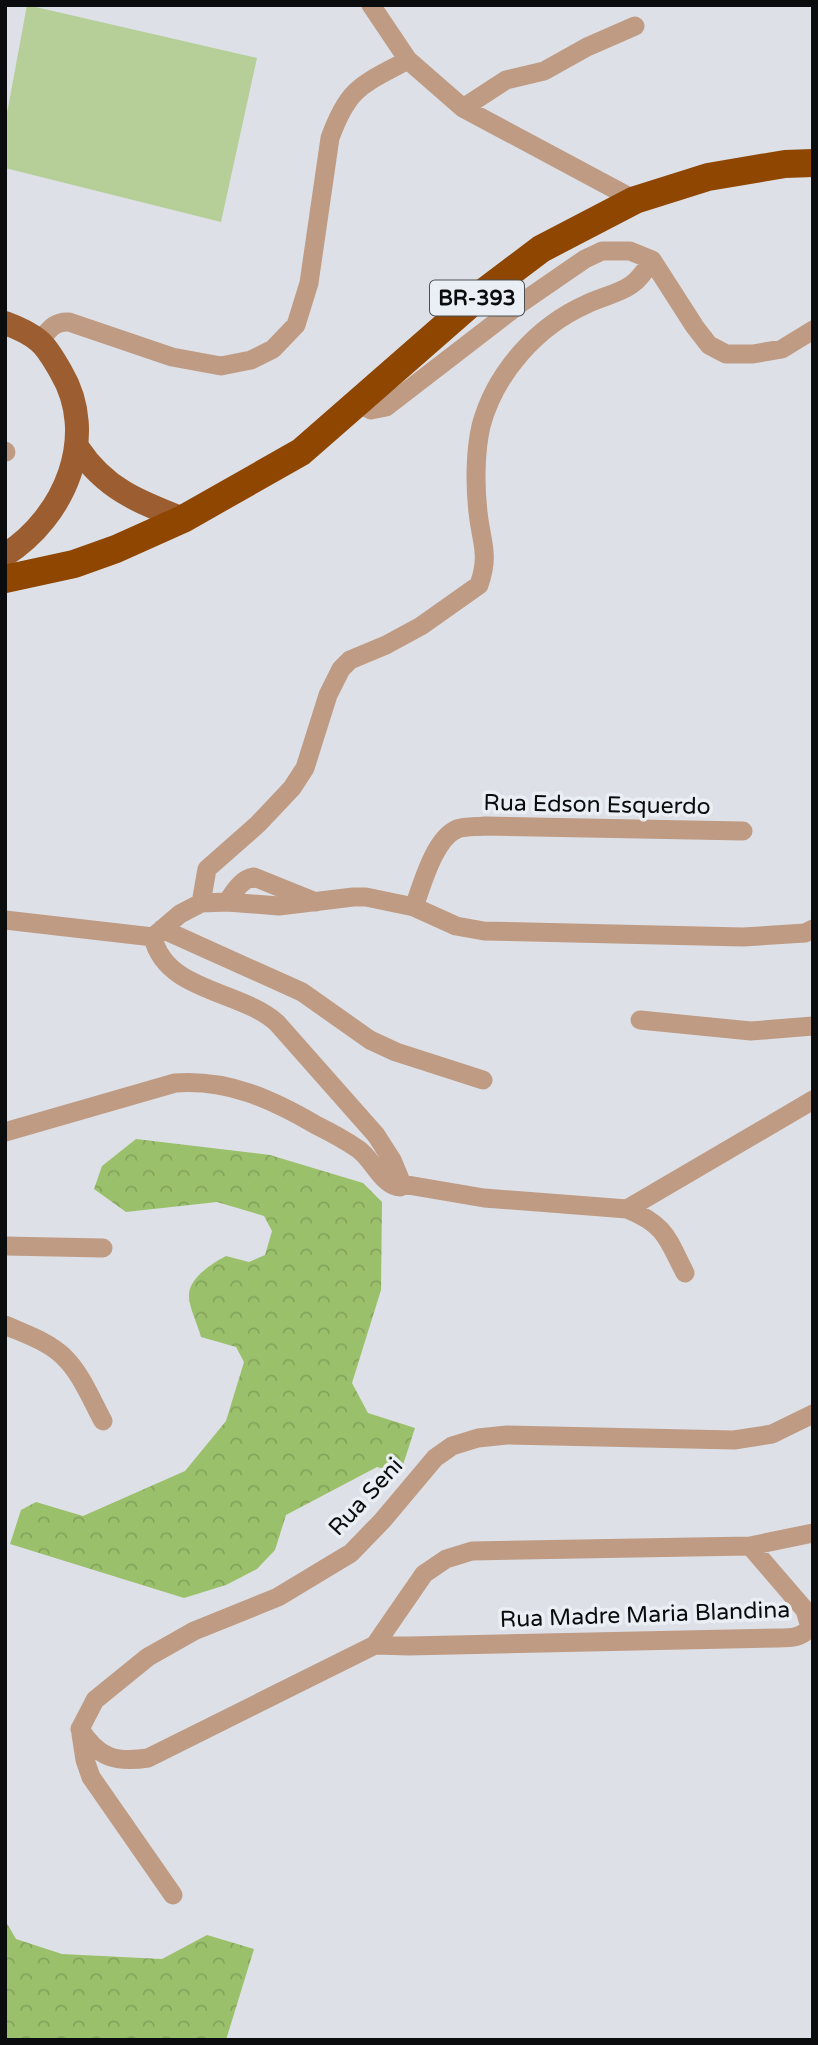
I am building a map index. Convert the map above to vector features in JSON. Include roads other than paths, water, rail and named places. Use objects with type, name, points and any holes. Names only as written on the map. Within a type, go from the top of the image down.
[{"type":"highway","name":"BR-393","points":[[5,579],[74,564],[116,549],[183,519],[301,452],[484,292],[541,249],[635,200],[708,177],[785,164],[813,163]]},
{"type":"main road","points":[[5,323],[40,341],[73,394],[78,417],[78,448],[69,475],[37,530],[5,555]]},
{"type":"main road","points":[[78,448],[90,466],[113,486],[144,503],[183,519]]},
{"type":"street","points":[[371,5],[408,60],[463,108],[635,200]]},
{"type":"street","points":[[463,108],[506,80],[544,71],[587,47],[635,26]]},
{"type":"street","points":[[40,341],[54,324],[69,322],[172,357],[221,366],[251,360],[273,349],[296,325],[309,283],[330,138],[338,117],[349,97],[363,84],[408,60]]},
{"type":"street","points":[[357,403],[371,410],[386,407],[521,303],[602,250],[630,251],[652,260],[709,345],[726,354],[753,354],[782,349],[813,330]]},
{"type":"street","points":[[201,903],[207,869],[258,824],[292,788],[305,768],[328,695],[341,669],[350,660],[421,626],[479,585],[485,559],[485,542],[478,512],[480,430],[487,405],[510,368],[555,321],[631,285],[652,260]]},
{"type":"street","name":"Rua Edson Esquerdo","points":[[414,906],[436,851],[444,838],[458,829],[485,826],[743,831]]},
{"type":"street","points":[[227,902],[239,886],[254,877],[317,902]]},
{"type":"street","points":[[402,1184],[392,1160],[376,1135],[277,1023],[255,1008],[184,978],[164,961],[156,950],[158,933],[180,914],[201,903],[227,902],[265,906],[366,897],[414,906],[456,926],[484,931],[743,937],[810,931]]},
{"type":"street","points":[[5,920],[158,933],[302,992],[370,1040],[396,1052],[483,1080]]},
{"type":"street","points":[[640,1020],[751,1031],[813,1026]]},
{"type":"street","points":[[5,1132],[175,1083],[209,1082],[251,1092],[282,1105],[357,1148],[394,1187],[400,1187],[402,1184],[484,1198],[627,1209],[648,1217],[659,1226],[685,1273]]},
{"type":"street","points":[[627,1209],[813,1100]]},
{"type":"street","points":[[5,1246],[103,1248]]},
{"type":"street","points":[[5,1325],[63,1356],[83,1384],[103,1421]]},
{"type":"street","name":"Rua Seni","points":[[80,1729],[95,1700],[148,1657],[194,1630],[278,1597],[351,1553],[435,1458],[452,1446],[478,1438],[507,1435],[693,1440],[754,1438],[772,1434],[813,1414]]},
{"type":"street","name":"Rua Madre Maria Blandina","points":[[376,1645],[424,1574],[446,1559],[472,1551],[750,1546],[813,1533]]},
{"type":"street","name":"Rua Madre Maria Blandina","points":[[80,1729],[89,1744],[103,1755],[121,1759],[148,1758],[376,1645],[737,1639],[793,1637],[805,1633],[810,1627],[805,1610],[750,1546]]},
{"type":"street","points":[[80,1729],[91,1777],[173,1895]]}]
